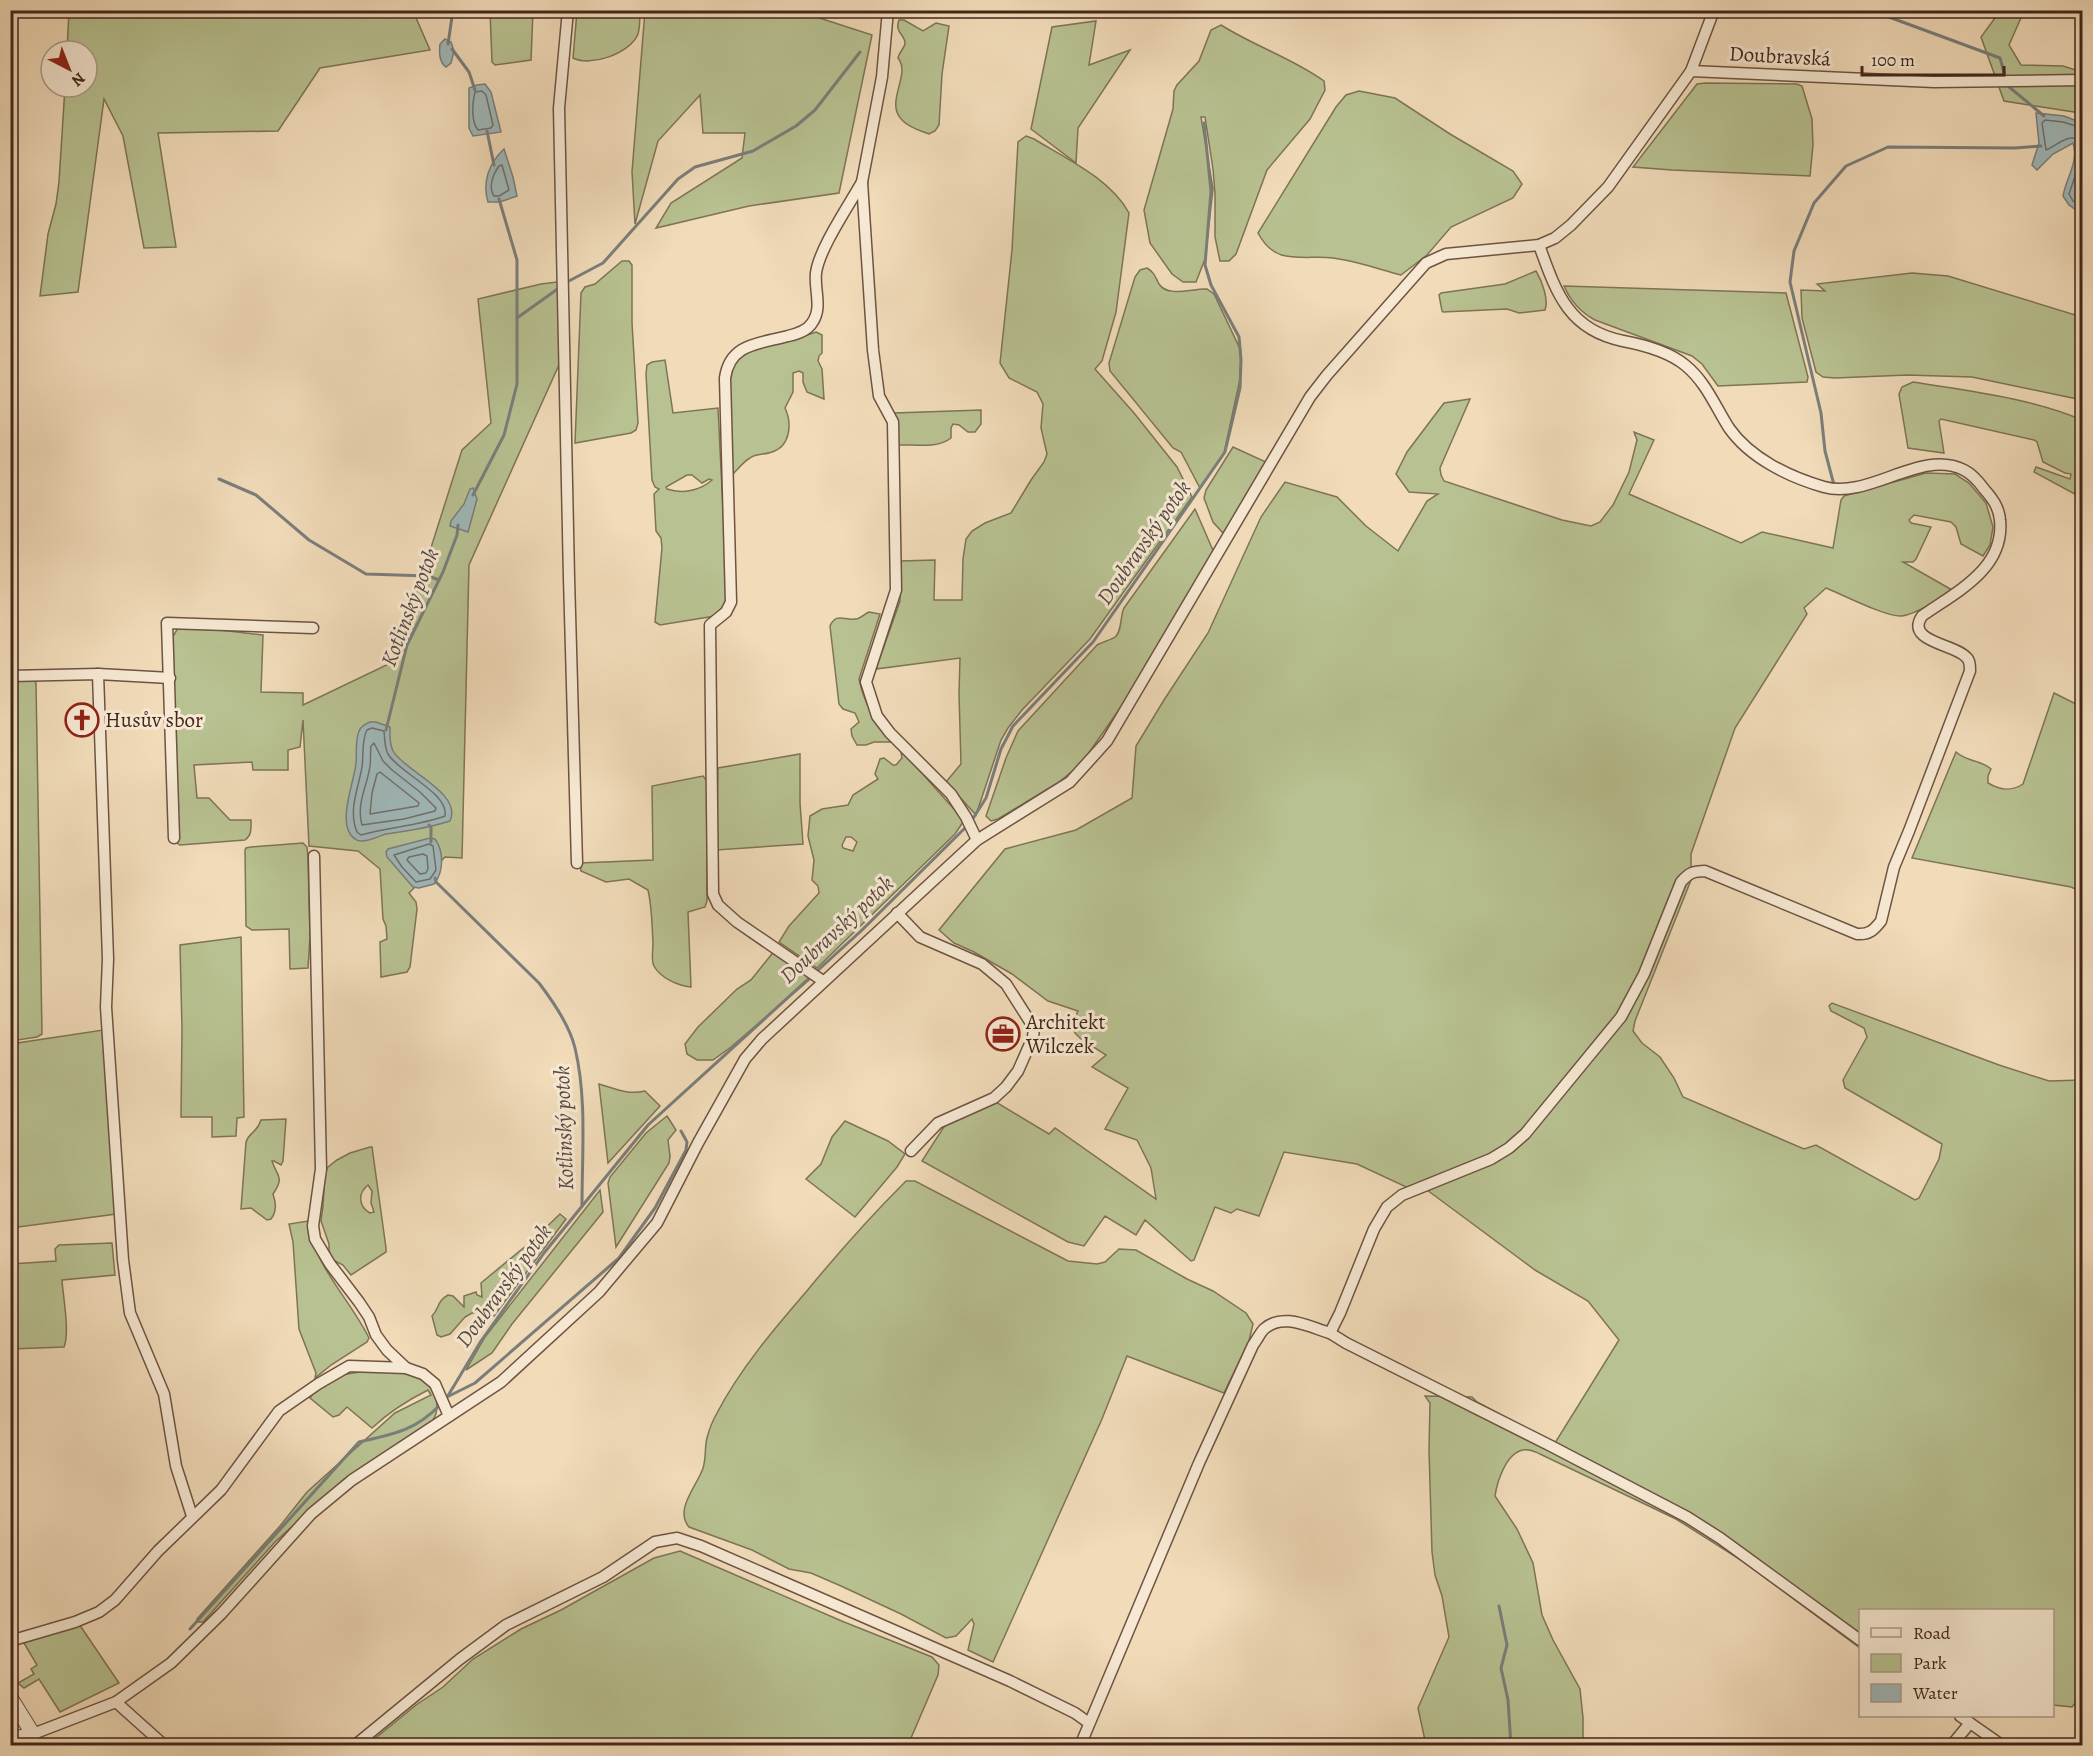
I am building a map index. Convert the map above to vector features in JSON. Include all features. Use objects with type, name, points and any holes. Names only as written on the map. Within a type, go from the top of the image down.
[{"type":"street","points":[[568,10],[559,108],[568,578],[577,863]]},
{"type":"street","points":[[888,10],[882,77],[862,182],[876,373],[879,396],[893,422],[896,590],[866,682],[877,716],[890,733],[951,794],[977,840]]},
{"type":"street","points":[[10,1740],[33,1734],[116,1702],[171,1663],[222,1613],[311,1514],[352,1480],[501,1382],[599,1292],[657,1223],[698,1143],[746,1059],[762,1038],[977,840],[1070,782],[1107,741],[1310,397],[1327,375],[1426,263],[1446,254],[1539,245],[1555,238],[1571,225],[1608,187],[1691,71],[1714,10]]},
{"type":"street","name":"Doubravská","points":[[1691,71],[1934,82],[2082,80]]},
{"type":"street","points":[[823,981],[737,922],[718,905],[713,894],[710,625],[726,612],[731,602],[725,378],[727,365],[733,355],[743,347],[800,333],[813,323],[818,304],[815,276],[819,259],[862,182]]},
{"type":"street","points":[[1330,1333],[1374,1229],[1387,1207],[1402,1195],[1491,1160],[1509,1148],[1525,1134],[1621,1017],[1634,996],[1681,882],[1688,874],[1694,871],[1705,871],[1857,934],[1871,932],[1876,928],[1881,921],[1894,867],[1910,831],[1970,670],[1970,663],[1966,657],[1925,637],[1918,622],[1922,616],[1982,574],[1999,542],[2000,518],[1995,503],[1977,480],[1965,470],[1946,465],[1925,466],[1856,487],[1841,489],[1825,488],[1761,458],[1744,446],[1706,387],[1674,357],[1660,351],[1611,339],[1583,326],[1568,311],[1559,295],[1539,245]]},
{"type":"street","points":[[174,838],[167,623],[313,628]]},
{"type":"street","points":[[10,676],[98,674],[170,678]]},
{"type":"street","points":[[98,674],[108,959],[106,1007],[123,1260],[130,1314],[164,1394],[176,1466],[192,1516]]},
{"type":"street","points":[[314,856],[321,1169],[313,1226],[315,1239],[330,1264],[369,1317],[376,1335],[387,1350],[406,1368]]},
{"type":"street","points":[[897,913],[920,937],[982,964],[1006,984],[1034,1028],[1018,1071],[1006,1087],[994,1098],[938,1123],[911,1151]]},
{"type":"street","points":[[1080,1746],[1199,1463],[1253,1345],[1264,1329],[1274,1323],[1285,1321],[1294,1321],[1330,1333],[1687,1517],[1720,1538],[1859,1639]]},
{"type":"street","points":[[10,1641],[75,1622],[99,1612],[128,1588],[158,1551],[221,1490],[279,1411],[349,1366],[406,1368],[423,1374],[435,1384],[449,1416]]},
{"type":"street","points":[[354,1746],[460,1659],[506,1626],[603,1577],[655,1542],[677,1538],[702,1546],[1010,1681],[1075,1713],[1089,1723]]},
{"type":"street","points":[[10,1697],[33,1734]]},
{"type":"street","points":[[116,1702],[165,1746]]},
{"type":"street","points":[[1961,1717],[2003,1746]]},
{"type":"street","points":[[1952,1746],[1970,1723]]},
{"type":"green space","points":[[69,11],[413,11],[430,50],[320,68],[278,131],[158,133],[176,247],[144,248],[123,136],[104,99],[78,292],[40,296],[48,234],[59,182],[64,99],[99,99],[99,39],[68,39]]},
{"type":"green space","points":[[490,11],[533,11],[531,60],[495,65],[492,62]]},
{"type":"green space","points":[[577,11],[640,11],[638,34],[627,47],[609,57],[589,61],[573,58]]},
{"type":"green space","points":[[645,11],[798,11],[872,35],[839,193],[749,206],[656,228],[671,203],[742,158],[745,133],[703,133],[700,95],[658,141],[635,224],[632,172]]},
{"type":"green space","points":[[2000,11],[2024,11],[2009,45],[2021,65],[2063,66],[2082,72],[2082,116],[2074,112],[2004,101],[1981,37]]},
{"type":"green space","points":[[899,20],[904,20],[923,31],[936,23],[949,26],[942,74],[939,125],[929,134],[909,126],[898,114],[896,98],[902,72],[898,58],[905,44],[898,28]]},
{"type":"green space","points":[[1096,21],[1089,65],[1130,50],[1078,128],[1076,163],[1031,129],[1052,27]]},
{"type":"green space","points":[[1221,25],[1312,73],[1324,81],[1325,90],[1310,119],[1267,170],[1236,254],[1229,261],[1220,261],[1215,237],[1213,169],[1205,117],[1201,117],[1213,189],[1205,259],[1196,282],[1183,282],[1172,274],[1150,243],[1144,210],[1173,109],[1174,91],[1199,61],[1211,30]]},
{"type":"green space","points":[[1697,84],[1797,84],[1802,86],[1812,119],[1813,145],[1810,176],[1633,167]]},
{"type":"green space","points":[[1359,91],[1395,98],[1513,171],[1522,184],[1513,198],[1451,227],[1427,255],[1401,275],[1342,259],[1281,255],[1269,248],[1258,233],[1336,107],[1346,95]]},
{"type":"green space","points":[[1026,136],[1086,170],[1111,190],[1129,213],[1116,312],[1102,361],[1095,369],[1177,467],[1192,497],[1090,639],[1022,710],[1008,728],[1001,740],[976,815],[946,782],[961,764],[960,658],[876,669],[900,601],[900,561],[935,560],[934,600],[962,600],[966,539],[972,531],[985,523],[1011,513],[1047,454],[1041,428],[1043,404],[1037,392],[1009,378],[1000,363],[1012,250],[1018,142]]},
{"type":"green space","points":[[622,261],[629,261],[632,265],[632,323],[638,423],[636,430],[631,433],[575,443],[581,293],[585,287],[595,284]]},
{"type":"green space","points":[[1147,268],[1159,284],[1168,291],[1207,289],[1214,294],[1241,351],[1240,379],[1224,453],[1200,488],[1181,452],[1173,448],[1110,371],[1109,363],[1135,277],[1140,270]]},
{"type":"green space","points":[[1536,271],[1544,290],[1545,310],[1519,313],[1507,309],[1442,311],[1439,295],[1441,293],[1505,284]]},
{"type":"green space","points":[[1912,273],[1948,276],[2082,317],[2082,400],[1972,377],[1907,375],[1835,378],[1823,377],[1816,372],[1802,318],[1801,290],[1825,291],[1817,284]]},
{"type":"green space","points":[[565,281],[562,358],[469,565],[462,858],[445,857],[409,893],[416,902],[417,909],[410,967],[407,972],[381,977],[380,942],[387,939],[383,919],[380,869],[358,851],[309,846],[303,720],[300,747],[288,750],[288,770],[253,770],[252,762],[194,765],[197,798],[209,798],[230,820],[251,820],[251,831],[245,840],[180,845],[177,843],[172,638],[178,628],[194,627],[263,635],[261,692],[303,693],[303,705],[395,661],[462,450],[491,423],[478,299],[541,284]]},
{"type":"green space","points":[[1564,286],[1786,293],[1808,377],[1807,382],[1718,386],[1702,364],[1692,356],[1590,317],[1576,306]]},
{"type":"green space","points":[[816,332],[822,335],[822,353],[818,361],[822,369],[824,399],[807,392],[803,382],[803,373],[799,371],[793,373],[793,392],[785,408],[789,427],[783,445],[769,453],[755,455],[732,475],[729,379],[733,362],[752,350]]},
{"type":"green space","points":[[665,360],[673,413],[718,408],[727,591],[726,603],[715,616],[660,625],[655,622],[662,548],[661,538],[656,531],[654,494],[659,489],[655,487],[652,480],[646,374],[647,365]],"holes":[[[687,475],[692,475],[702,483],[709,479],[712,480],[702,487],[691,490],[667,489],[666,487]]]},
{"type":"green space","points":[[1913,382],[2021,401],[2082,420],[2082,498],[2034,472],[2036,467],[2070,479],[2071,474],[2043,462],[2037,442],[2034,440],[1941,419],[1939,421],[1944,453],[1908,448],[1899,394],[1902,387]]},
{"type":"green space","points":[[1470,399],[1440,468],[1444,481],[1562,520],[1591,526],[1600,522],[1613,505],[1629,472],[1637,440],[1634,432],[1654,440],[1629,494],[1741,543],[1762,532],[1833,548],[1841,500],[1844,496],[1926,473],[1955,474],[1969,483],[1986,503],[1993,527],[1990,545],[1983,556],[1961,544],[1956,527],[1951,522],[1914,515],[1909,520],[1911,523],[1931,527],[1916,559],[1913,562],[1903,562],[1952,590],[1935,602],[1907,615],[1895,616],[1826,588],[1804,608],[1807,614],[1735,728],[1691,854],[1691,880],[1633,1031],[1642,1043],[1660,1057],[1683,1097],[1804,1149],[1816,1145],[1915,1200],[1919,1198],[1939,1159],[1942,1144],[1845,1088],[1843,1080],[1867,1037],[1864,1028],[1831,1011],[1829,1006],[1832,1003],[1999,1065],[2049,1081],[2082,1080],[2082,1695],[2072,1707],[2054,1705],[2054,1609],[1859,1609],[1859,1647],[1741,1560],[1676,1519],[1531,1450],[1523,1450],[1517,1452],[1507,1462],[1500,1476],[1495,1496],[1517,1529],[1533,1563],[1542,1615],[1580,1689],[1583,1745],[1426,1745],[1418,1708],[1449,1637],[1432,1552],[1430,1403],[1425,1396],[1472,1397],[1477,1402],[1555,1443],[1619,1340],[1588,1301],[1535,1270],[1427,1190],[1419,1193],[1357,1164],[1284,1152],[1259,1216],[1237,1209],[1231,1213],[1215,1207],[1194,1260],[1191,1261],[1145,1220],[1136,1235],[1105,1216],[1084,1246],[1068,1242],[922,1161],[947,1122],[996,1102],[1049,1134],[1055,1128],[1156,1199],[1151,1168],[1137,1140],[1105,1129],[1128,1088],[1092,1067],[1106,1055],[1075,1033],[1072,1025],[1078,1011],[1048,1001],[1012,974],[954,943],[939,930],[1005,849],[1076,830],[1132,798],[1136,746],[1208,633],[1261,517],[1285,482],[1337,497],[1366,526],[1398,551],[1427,501],[1438,494],[1409,492],[1396,474],[1407,452],[1444,403]]},
{"type":"green space","points":[[981,410],[981,424],[975,432],[968,432],[959,425],[953,424],[951,438],[939,444],[898,445],[894,413]]},
{"type":"green space","points":[[1233,447],[1268,463],[1226,532],[1222,532],[1213,522],[1204,498],[1206,490]]},
{"type":"green space","points":[[1195,509],[1215,555],[1142,677],[1081,764],[1059,782],[991,821],[986,816],[1018,731],[1097,645],[1117,635],[1124,608]]},
{"type":"green space","points":[[869,612],[880,614],[859,679],[872,713],[894,742],[857,745],[851,729],[859,722],[855,713],[843,709],[839,704],[830,626],[835,619],[857,619]]},
{"type":"green space","points":[[10,680],[34,680],[36,683],[42,1034],[37,1037],[11,1041]]},
{"type":"green space","points":[[2054,693],[2082,707],[2082,741],[2079,756],[2082,757],[2082,892],[2071,887],[1912,858],[1956,752],[1991,769],[1988,783],[1992,785],[2001,789],[2010,789],[2023,784]]},
{"type":"green space","points":[[903,752],[962,818],[963,822],[955,834],[817,968],[779,942],[789,926],[819,893],[818,886],[812,880],[814,860],[808,836],[810,816],[822,809],[848,805],[853,795],[878,779],[875,774],[880,759],[884,758],[896,765],[902,758],[901,753]],"holes":[[[846,837],[851,837],[857,842],[853,851],[843,848],[842,845]]]},
{"type":"green space","points":[[800,754],[803,844],[716,850],[718,768]]},
{"type":"green space","points":[[703,776],[707,781],[707,901],[705,907],[688,912],[691,987],[670,981],[654,966],[652,916],[648,890],[629,879],[606,882],[581,871],[580,863],[653,860],[652,786]]},
{"type":"green space","points":[[303,843],[307,847],[308,857],[310,937],[308,968],[290,969],[289,929],[252,930],[246,926],[245,850],[251,847]]},
{"type":"green space","points":[[241,937],[244,1117],[237,1118],[236,1136],[212,1137],[212,1117],[181,1117],[180,945]]},
{"type":"green space","points":[[775,950],[810,975],[809,980],[713,1060],[697,1060],[687,1054],[685,1044],[698,1027],[737,989],[751,980]]},
{"type":"green space","points":[[103,1030],[116,1214],[11,1228],[11,1044]]},
{"type":"green space","points":[[599,1084],[627,1092],[645,1091],[660,1106],[608,1163]]},
{"type":"green space","points":[[667,1116],[676,1130],[668,1140],[669,1163],[616,1247],[608,1183],[610,1177],[646,1133]]},
{"type":"green space","points":[[286,1119],[283,1161],[281,1165],[272,1161],[279,1177],[279,1184],[273,1194],[275,1210],[271,1219],[267,1220],[251,1208],[241,1209],[246,1142],[261,1120]]},
{"type":"green space","points":[[845,1121],[888,1141],[905,1154],[897,1167],[855,1217],[806,1179],[821,1164],[832,1137]]},
{"type":"green space","points":[[372,1147],[386,1248],[386,1252],[351,1275],[343,1265],[333,1260],[321,1221],[325,1173],[328,1167],[350,1153]],"holes":[[[368,1185],[372,1191],[371,1203],[374,1212],[370,1213],[362,1204],[361,1196]]]},
{"type":"green space","points":[[906,1181],[915,1181],[1068,1261],[1097,1264],[1105,1262],[1119,1249],[1136,1250],[1213,1291],[1246,1313],[1253,1324],[1249,1341],[1224,1393],[1127,1356],[1102,1419],[993,1662],[968,1650],[974,1624],[972,1619],[956,1636],[946,1638],[841,1586],[811,1573],[789,1569],[752,1550],[689,1527],[685,1521],[687,1500],[703,1469],[706,1442],[711,1425],[736,1381],[770,1335],[830,1263]]},
{"type":"green space","points":[[600,1190],[603,1212],[512,1324],[492,1353],[466,1370],[485,1337]]},
{"type":"green space","points":[[560,1214],[566,1219],[494,1316],[486,1312],[472,1313],[465,1317],[450,1334],[441,1337],[437,1335],[432,1316],[442,1300],[448,1295],[453,1296],[464,1307],[464,1296],[476,1292],[482,1297],[481,1283],[533,1240]]},
{"type":"green space","points":[[308,1221],[311,1237],[324,1267],[369,1338],[367,1342],[315,1378],[316,1373],[299,1329],[293,1242],[289,1224]]},
{"type":"green space","points":[[112,1243],[115,1275],[62,1280],[66,1324],[64,1347],[11,1349],[11,1264],[56,1261],[55,1249],[59,1245]]},
{"type":"green space","points":[[404,1369],[424,1380],[432,1388],[437,1407],[433,1420],[343,1480],[275,1542],[203,1622],[198,1622],[197,1619],[280,1526],[307,1492],[395,1413],[431,1395],[428,1390],[412,1398],[372,1428],[347,1407],[339,1415],[333,1417],[310,1398],[318,1388],[339,1376],[352,1373]]},
{"type":"green space","points":[[680,1551],[844,1622],[932,1657],[939,1665],[938,1675],[908,1745],[367,1745],[416,1705],[443,1687],[473,1659],[521,1629],[561,1610],[654,1558]]},
{"type":"green space","points":[[79,1624],[119,1683],[60,1712],[39,1679],[24,1688],[18,1683],[34,1674],[31,1669],[37,1665],[24,1640]]},
{"type":"water","points":[[445,39],[451,42],[454,51],[451,63],[446,67],[441,60],[440,53],[440,44]]},
{"type":"water","points":[[485,84],[491,92],[501,132],[473,136],[469,128],[469,88]]},
{"type":"water","points":[[2036,113],[2064,116],[2082,123],[2082,214],[2069,205],[2063,196],[2073,163],[2073,143],[2053,154],[2037,170],[2032,165],[2039,143]]},
{"type":"water","points":[[504,149],[517,196],[500,202],[488,202],[486,180],[488,173],[494,160]]},
{"type":"water","points":[[473,488],[477,499],[468,532],[450,526],[451,521],[464,504],[470,489]]},
{"type":"water","points":[[370,722],[390,727],[390,742],[393,751],[399,759],[441,792],[452,811],[450,821],[386,834],[366,841],[358,841],[349,833],[346,814],[355,771],[357,738],[361,728]]},
{"type":"water","points":[[430,838],[435,839],[440,849],[442,862],[440,874],[434,884],[419,888],[413,887],[387,857],[386,852],[388,849]]},
{"type":"waterway","name":"Kotlinský potok","points":[[448,44],[453,10]]},
{"type":"waterway","points":[[1870,10],[2000,58],[2008,86],[2044,116]]},
{"type":"waterway","name":"Kotlinský potok","points":[[452,49],[469,72],[475,90]]},
{"type":"waterway","points":[[567,282],[603,263],[678,179],[695,167],[753,151],[796,126],[815,110],[860,52]]},
{"type":"waterway","name":"Doubravský potok","points":[[972,820],[986,798],[1001,749],[1013,726],[1093,642],[1225,452],[1240,388],[1241,360],[1239,337],[1211,285],[1205,265],[1211,191],[1204,123]]},
{"type":"waterway","name":"Kotlinský potok","points":[[487,131],[494,165]]},
{"type":"waterway","points":[[1834,485],[1825,451],[1821,413],[1790,282],[1794,251],[1814,203],[1846,166],[1888,147],[2015,148],[2041,146]]},
{"type":"waterway","name":"Kotlinský potok","points":[[473,495],[504,435],[517,384],[517,260],[499,199]]},
{"type":"waterway","points":[[517,318],[559,288]]},
{"type":"waterway","points":[[219,479],[256,495],[309,540],[366,574],[428,576],[439,580]]},
{"type":"waterway","name":"Kotlinský potok","points":[[386,730],[407,645],[443,572],[457,535],[458,525]]},
{"type":"waterway","name":"Kotlinský potok","points":[[429,825],[431,842]]},
{"type":"waterway","name":"Doubravský potok","points":[[446,1399],[481,1341],[544,1253],[648,1125],[861,931],[968,825]]},
{"type":"waterway","name":"Kotlinský potok","points":[[435,878],[436,882],[539,983],[569,1031],[575,1048],[581,1086],[582,1205]]},
{"type":"waterway","points":[[449,1396],[475,1383],[619,1258],[655,1208],[686,1150],[687,1142],[681,1131]]},
{"type":"waterway","name":"Doubravský potok","points":[[190,1629],[359,1442],[393,1434],[413,1426],[441,1404]]},
{"type":"waterway","points":[[1499,1606],[1507,1645],[1501,1668],[1508,1700],[1511,1746]]},
{"type":"place","name":"Husův sbor","points":[[82,720]]},
{"type":"place","name":"Architekt Wilczek","points":[[1003,1034]]}]
